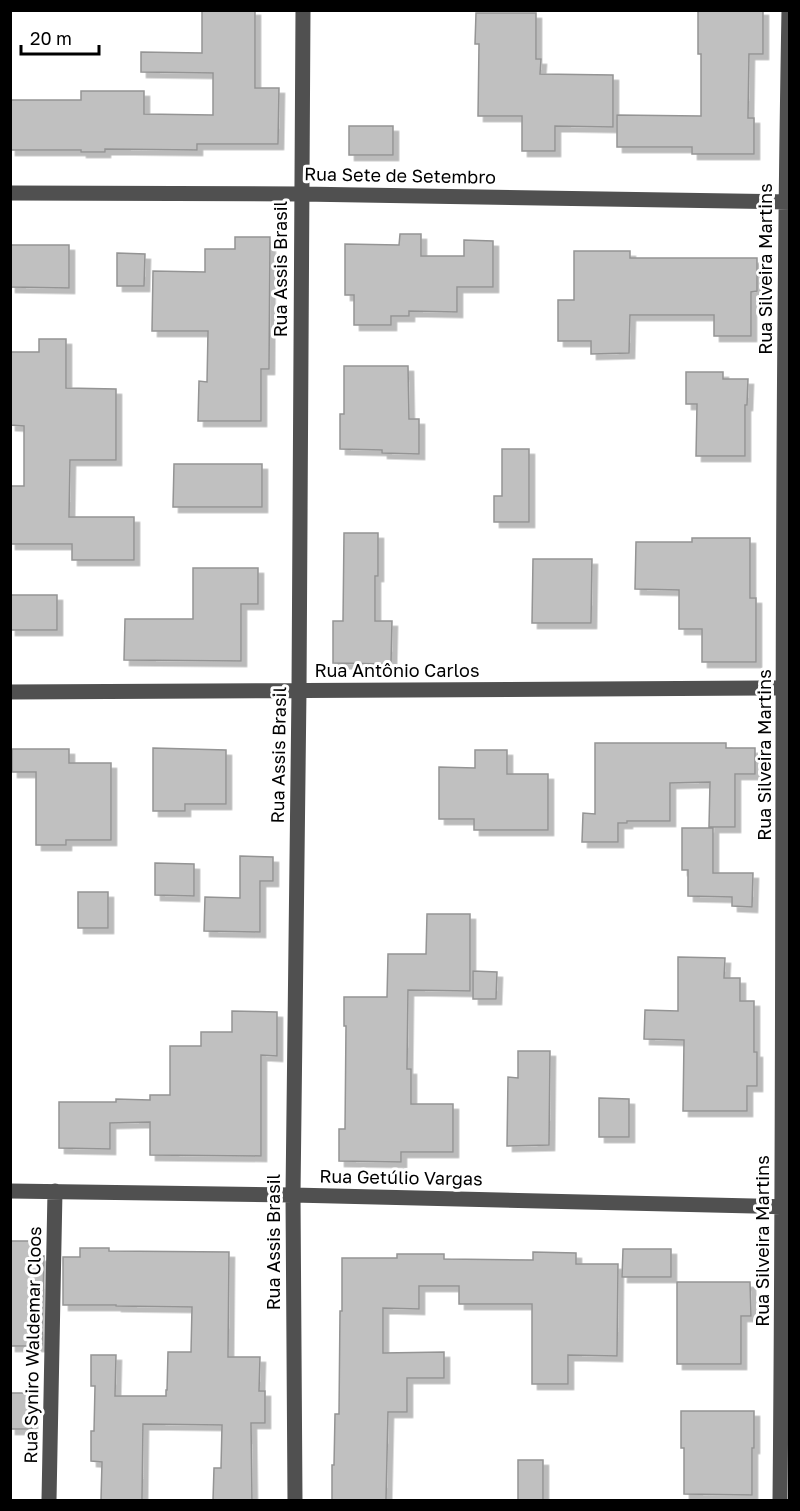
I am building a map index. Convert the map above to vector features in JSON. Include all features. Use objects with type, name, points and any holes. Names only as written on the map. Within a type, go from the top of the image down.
[{"type":"street","name":"Rua Assis Brasil","points":[[295,1500],[294,1195],[303,10]]},
{"type":"street","name":"Rua Silveira Martins","points":[[780,1500],[786,1207],[784,688],[789,10]]},
{"type":"street","name":"Rua Sete de Setembro","points":[[10,193],[301,194],[788,202]]},
{"type":"street","name":"Rua Antônio Carlos","points":[[10,692],[784,688]]},
{"type":"street","name":"Rua Getúlio Vargas","points":[[10,1191],[294,1195],[786,1207]]},
{"type":"street","name":"Rua Syniro Waldemar Cloos","points":[[49,1500],[55,1191]]},
{"type":"building","points":[[202,10],[255,10],[255,88],[279,88],[278,144],[197,144],[197,150],[105,149],[105,152],[81,152],[81,150],[10,150],[10,100],[81,100],[81,91],[144,91],[144,114],[213,115],[213,73],[141,72],[141,52],[202,53]]},
{"type":"building","points":[[698,10],[763,10],[763,54],[749,54],[748,118],[754,118],[754,154],[692,154],[692,147],[617,147],[617,115],[701,116]]},
{"type":"building","points":[[476,13],[536,13],[536,59],[541,59],[540,74],[613,75],[613,127],[555,126],[555,151],[522,151],[522,116],[478,116],[479,44],[475,44]]},
{"type":"building","points":[[349,126],[393,126],[393,155],[349,155]]},
{"type":"building","points":[[400,234],[421,234],[421,256],[464,256],[464,240],[493,241],[493,287],[457,287],[457,312],[409,311],[409,316],[391,316],[391,325],[354,325],[354,295],[345,295],[345,244],[399,245]]},
{"type":"building","points":[[235,237],[270,237],[269,369],[261,369],[261,421],[198,421],[199,381],[207,382],[208,331],[152,331],[153,271],[205,272],[205,249],[235,249]]},
{"type":"building","points":[[10,245],[69,245],[69,288],[10,287]]},
{"type":"building","points":[[574,251],[630,251],[630,258],[757,258],[757,291],[751,292],[751,336],[714,336],[714,315],[630,315],[629,353],[591,354],[591,341],[558,341],[558,300],[574,300]]},
{"type":"building","points":[[117,253],[145,254],[144,286],[117,286]]},
{"type":"building","points":[[39,339],[66,339],[66,388],[116,389],[116,460],[70,460],[69,517],[134,517],[134,560],[72,560],[72,544],[10,544],[10,486],[24,486],[24,426],[10,425],[10,352],[39,352]]},
{"type":"building","points":[[344,366],[408,366],[409,419],[419,419],[419,454],[340,449],[340,414],[344,414]]},
{"type":"building","points":[[686,372],[723,372],[723,379],[748,379],[747,405],[745,405],[745,456],[696,456],[697,404],[686,404]]},
{"type":"building","points":[[502,449],[529,449],[529,522],[494,522],[494,496],[502,496]]},
{"type":"building","points":[[174,464],[262,464],[262,507],[173,507]]},
{"type":"building","points":[[344,533],[378,533],[375,621],[392,621],[391,664],[333,663],[333,621],[343,621]]},
{"type":"building","points":[[692,538],[750,538],[750,598],[756,598],[756,662],[702,662],[702,629],[679,629],[679,590],[635,589],[636,542],[692,542]]},
{"type":"building","points":[[533,559],[592,559],[591,623],[532,623]]},
{"type":"building","points":[[193,568],[258,568],[258,604],[241,604],[241,661],[124,660],[125,619],[193,619]]},
{"type":"building","points":[[10,595],[57,595],[57,630],[10,630]]},
{"type":"building","points":[[595,743],[726,743],[726,748],[755,748],[755,774],[735,774],[735,827],[709,827],[710,782],[670,783],[670,821],[618,823],[618,842],[582,842],[583,813],[595,814]]},
{"type":"building","points":[[153,748],[226,750],[226,804],[185,804],[185,811],[153,811]]},
{"type":"building","points":[[12,749],[69,749],[69,763],[111,763],[111,840],[66,840],[66,845],[36,845],[36,772],[12,772]]},
{"type":"building","points":[[475,750],[507,750],[507,774],[548,774],[548,830],[474,830],[474,819],[439,819],[439,767],[475,768]]},
{"type":"building","points":[[682,828],[713,828],[713,873],[753,873],[752,907],[732,906],[732,897],[688,896],[688,870],[682,870]]},
{"type":"building","points":[[240,856],[273,857],[273,881],[260,881],[260,932],[204,931],[205,897],[240,898]]},
{"type":"building","points":[[155,863],[194,864],[194,896],[155,895]]},
{"type":"building","points":[[78,892],[108,892],[108,928],[78,928]]},
{"type":"building","points":[[427,914],[470,914],[470,991],[408,990],[407,1069],[411,1069],[411,1104],[453,1104],[453,1152],[401,1152],[401,1162],[339,1161],[339,1129],[345,1129],[344,997],[387,997],[388,954],[426,954]]},
{"type":"building","points":[[678,957],[725,958],[724,978],[740,978],[740,1001],[754,1001],[757,1086],[747,1086],[747,1111],[683,1111],[684,1040],[644,1039],[645,1010],[678,1011]]},
{"type":"building","points":[[473,971],[497,972],[496,999],[473,999]]},
{"type":"building","points":[[232,1011],[277,1012],[277,1056],[261,1055],[261,1156],[150,1155],[150,1122],[110,1123],[110,1149],[59,1148],[59,1102],[150,1100],[150,1095],[170,1095],[170,1046],[201,1046],[201,1032],[232,1032]]},
{"type":"building","points":[[518,1051],[550,1051],[549,1145],[507,1146],[508,1077],[518,1078]]},
{"type":"building","points":[[599,1098],[629,1099],[629,1137],[599,1137]]},
{"type":"building","points":[[10,1241],[34,1241],[33,1256],[44,1256],[42,1346],[10,1346]]},
{"type":"building","points":[[80,1248],[109,1248],[109,1251],[229,1252],[228,1357],[260,1357],[259,1391],[265,1391],[265,1423],[251,1423],[252,1500],[213,1500],[214,1468],[221,1468],[222,1425],[143,1424],[142,1500],[101,1500],[102,1462],[91,1461],[95,1386],[91,1386],[91,1355],[116,1355],[115,1396],[166,1396],[168,1352],[191,1352],[192,1307],[63,1305],[63,1257],[80,1257]]},
{"type":"building","points":[[623,1249],[671,1249],[671,1277],[622,1277]]},
{"type":"building","points":[[533,1252],[576,1253],[576,1264],[618,1264],[617,1356],[568,1355],[568,1384],[532,1384],[532,1304],[459,1304],[459,1286],[419,1286],[419,1309],[383,1308],[383,1353],[444,1352],[444,1378],[407,1378],[407,1412],[388,1412],[386,1500],[332,1500],[335,1414],[339,1414],[342,1258],[397,1258],[397,1254],[444,1254],[444,1259],[533,1260]]},
{"type":"building","points":[[677,1282],[750,1282],[751,1316],[741,1316],[741,1364],[677,1364]]},
{"type":"building","points":[[10,1393],[32,1393],[32,1429],[10,1429]]},
{"type":"building","points":[[681,1411],[754,1411],[752,1495],[684,1494]]},
{"type":"building","points":[[518,1460],[543,1460],[543,1500],[518,1500]]}]
